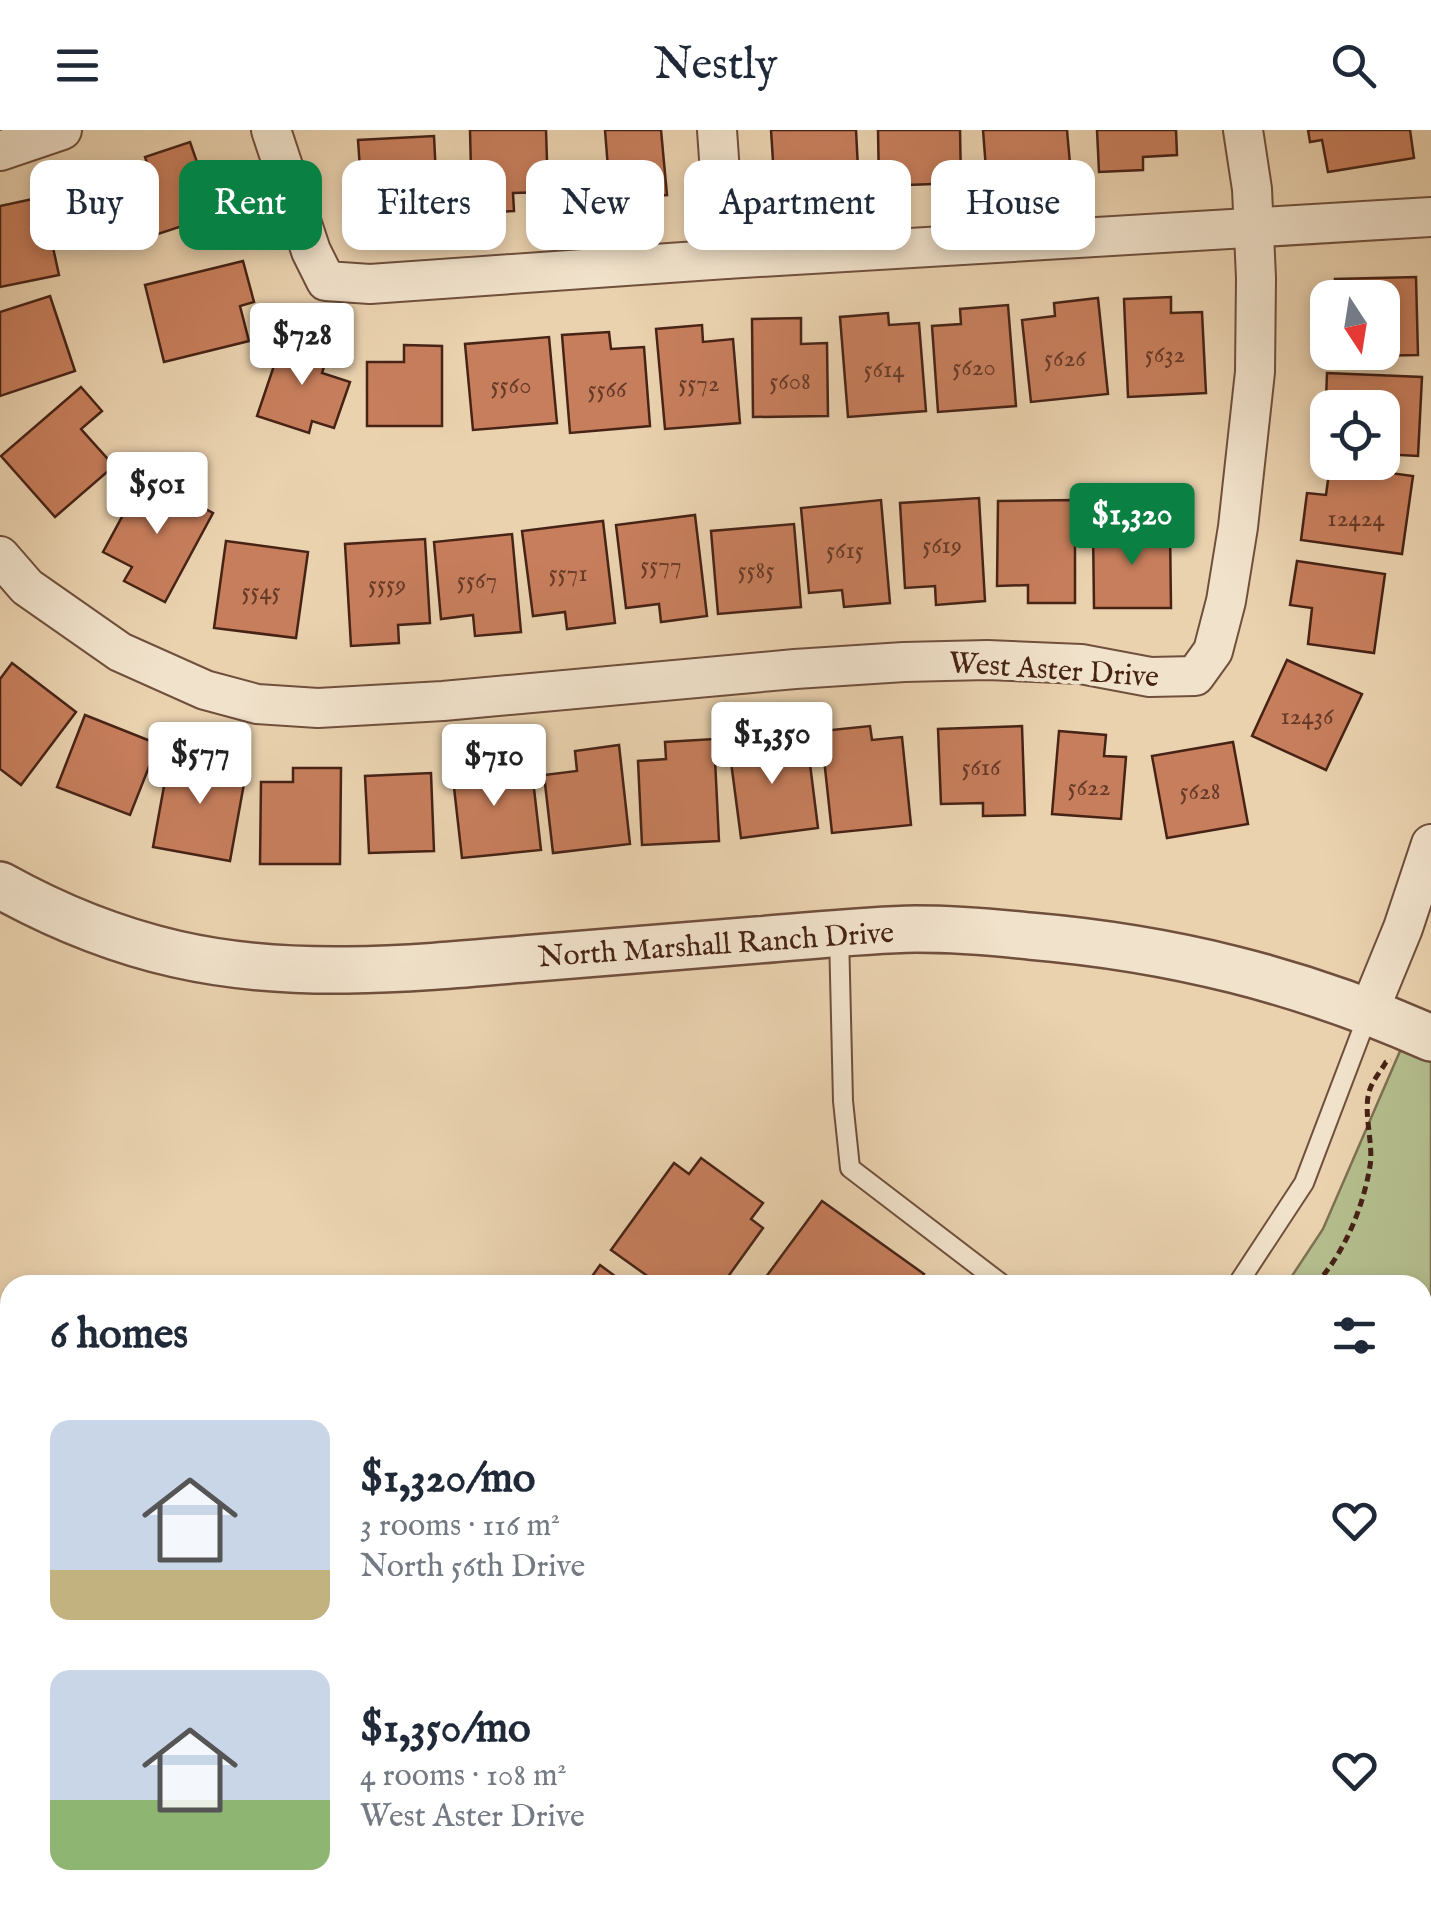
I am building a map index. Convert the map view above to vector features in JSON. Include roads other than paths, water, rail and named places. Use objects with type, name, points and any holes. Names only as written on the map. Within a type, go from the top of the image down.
[{"type":"street","points":[[0,151],[62,130]]},
{"type":"street","points":[[271,130],[311,251],[326,281],[370,284],[1431,218]]},
{"type":"street","points":[[717,130],[726,259]]},
{"type":"street","points":[[1243,130],[1254,229]]},
{"type":"street","name":"West Aster Drive","points":[[0,556],[27,588],[120,652],[204,690],[257,704],[318,708],[443,701],[904,662],[1062,663],[1150,676],[1195,676],[1213,651],[1238,527],[1254,372],[1254,229]]},
{"type":"street","points":[[1369,1011],[1431,844]]},
{"type":"street","name":"North Marshall Ranch Drive","points":[[0,885],[116,936],[178,954],[249,965],[304,968],[388,970],[918,929],[1117,944],[1242,971],[1336,998],[1369,1011],[1413,1044]]},
{"type":"lane","points":[[839,933],[843,1101],[850,1168],[990,1275]]},
{"type":"lane","points":[[1243,1275],[1304,1183],[1369,1011]]}]
